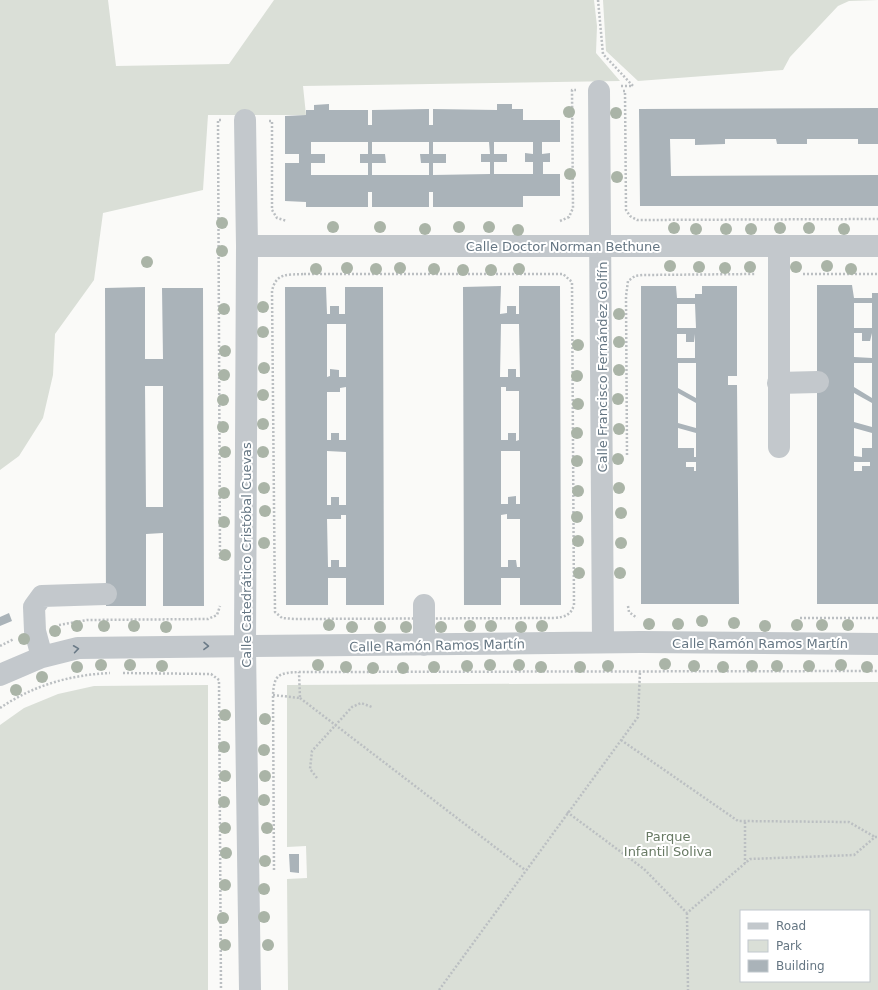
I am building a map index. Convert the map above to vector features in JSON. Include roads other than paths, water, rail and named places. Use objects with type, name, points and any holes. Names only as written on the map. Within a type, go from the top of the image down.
[{"type":"street","name":"Calle Francisco Fernández Golfín","points":[[599,91],[603,642]]},
{"type":"street","name":"Calle Catedrático Cristóbal Cuevas","points":[[245,120],[247,246],[245,647],[250,990]]},
{"type":"street","name":"Calle Doctor Norman Bethune","points":[[247,246],[878,246]]},
{"type":"street","points":[[779,246],[779,447]]},
{"type":"street","points":[[778,383],[818,382]]},
{"type":"street","points":[[42,657],[35,631],[34,607],[42,596],[106,594]]},
{"type":"street","points":[[424,612],[424,645]]},
{"type":"street","name":"Calle Ramón Ramos Martín","points":[[0,675],[42,657],[78,648],[603,642],[878,644]]},
{"type":"park label","name":"Parque Infantil Soliva","points":[[668,844]]}]
